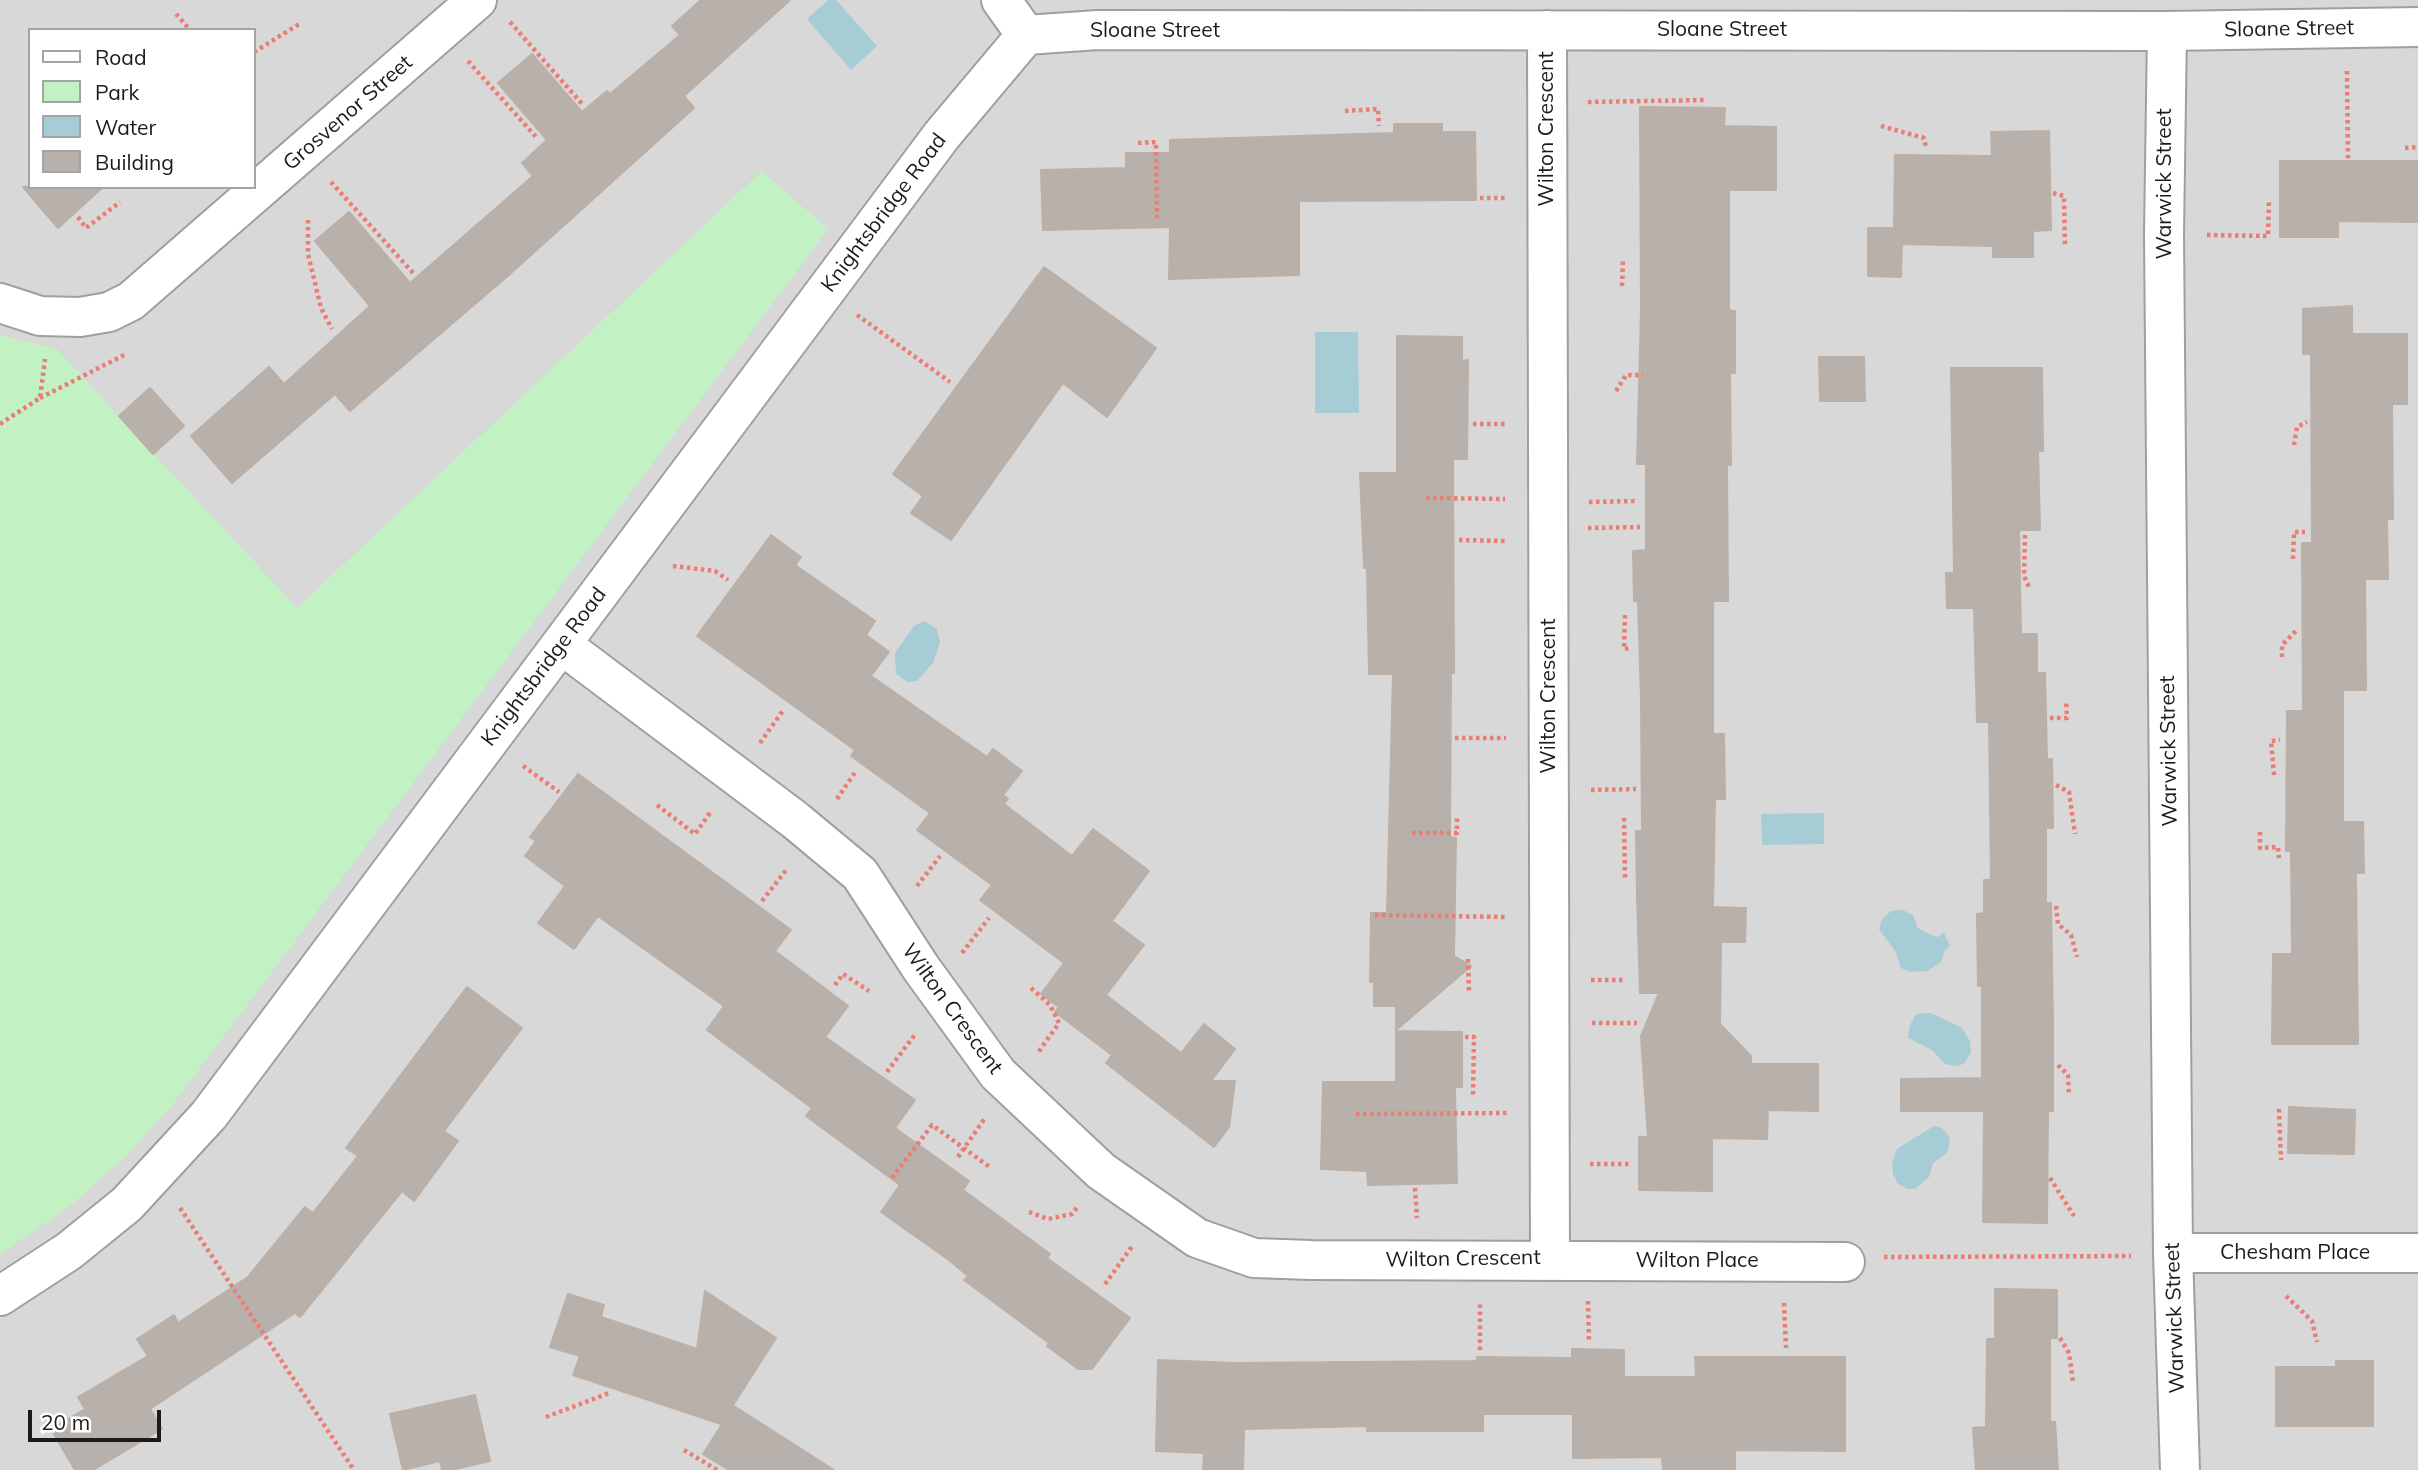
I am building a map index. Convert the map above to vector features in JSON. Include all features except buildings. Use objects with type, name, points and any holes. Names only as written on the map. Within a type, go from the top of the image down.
[{"type":"street","name":"Grosvenor Street","points":[[0,303],[51,317],[108,312],[131,301],[477,0]]},
{"type":"street","points":[[1001,0],[1026,35]]},
{"type":"street","name":"Sloane Street","points":[[1026,35],[1098,30],[2167,32],[2418,27]]},
{"type":"street","name":"Wilton Crescent","points":[[562,645],[795,820],[860,874],[921,968],[998,1074],[1101,1171],[1192,1235],[1254,1258],[1550,1261],[1547,30]]},
{"type":"street","name":"Warwick Street","points":[[2167,32],[2164,234],[2173,1253],[2180,1470]]},
{"type":"street","name":"Knightsbridge Road","points":[[0,1296],[69,1251],[156,1175],[209,1115],[942,135],[1026,35]]},
{"type":"street","name":"Chesham Place","points":[[2173,1253],[2418,1253]]},
{"type":"street","name":"Wilton Place","points":[[1550,1261],[1845,1262]]},
{"type":"path","points":[[176,14],[188,28]]},
{"type":"path","points":[[509,22],[583,105]]},
{"type":"path","points":[[256,51],[301,23]]},
{"type":"path","points":[[467,59],[537,138]]},
{"type":"path","points":[[2347,65],[2348,161]]},
{"type":"path","points":[[1577,103],[1706,100]]},
{"type":"path","points":[[1345,111],[1378,109],[1379,126]]},
{"type":"path","points":[[1881,126],[1924,138],[1926,147]]},
{"type":"path","points":[[1138,142],[1156,142],[1157,221]]},
{"type":"path","points":[[2405,148],[2418,147]]},
{"type":"path","points":[[331,182],[414,274]]},
{"type":"path","points":[[2053,193],[2064,196],[2065,247]]},
{"type":"path","points":[[1480,198],[1517,198]]},
{"type":"path","points":[[2164,234],[2268,236],[2269,200]]},
{"type":"path","points":[[78,217],[86,228],[120,202]]},
{"type":"path","points":[[308,220],[308,254],[321,308],[332,329]]},
{"type":"path","points":[[1622,286],[1623,260]]},
{"type":"path","points":[[852,311],[950,382]]},
{"type":"path","points":[[40,398],[51,317]]},
{"type":"path","points":[[0,424],[40,398],[129,352]]},
{"type":"path","points":[[1616,391],[1626,374],[1643,374]]},
{"type":"path","points":[[2294,445],[2297,427],[2307,422]]},
{"type":"path","points":[[1473,424],[1518,424]]},
{"type":"path","points":[[1426,498],[1518,499]]},
{"type":"path","points":[[1580,502],[1637,501]]},
{"type":"path","points":[[1580,528],[1640,527]]},
{"type":"path","points":[[2292,559],[2294,532],[2305,532]]},
{"type":"path","points":[[2025,535],[2024,576],[2029,587]]},
{"type":"path","points":[[1459,540],[1518,541]]},
{"type":"path","points":[[662,565],[715,571],[727,580]]},
{"type":"path","points":[[1625,615],[1624,649],[1631,649]]},
{"type":"path","points":[[2282,657],[2282,645],[2296,631]]},
{"type":"path","points":[[2050,718],[2067,718],[2066,701]]},
{"type":"path","points":[[753,753],[784,709]]},
{"type":"path","points":[[1455,738],[1519,738]]},
{"type":"path","points":[[2274,775],[2271,741],[2280,740]]},
{"type":"path","points":[[518,763],[559,792]]},
{"type":"path","points":[[836,801],[856,771]]},
{"type":"path","points":[[2056,785],[2069,792],[2075,834]]},
{"type":"path","points":[[1581,791],[1636,789]]},
{"type":"path","points":[[657,805],[695,834],[717,803]]},
{"type":"path","points":[[1412,833],[1457,833],[1457,817]]},
{"type":"path","points":[[1624,818],[1625,878]]},
{"type":"path","points":[[2260,832],[2260,848],[2278,847],[2278,858]]},
{"type":"path","points":[[909,897],[940,856]]},
{"type":"path","points":[[762,901],[793,860]]},
{"type":"path","points":[[2056,906],[2058,924],[2071,935],[2077,957]]},
{"type":"path","points":[[1375,915],[1519,917]]},
{"type":"path","points":[[956,961],[989,918]]},
{"type":"path","points":[[1468,959],[1469,992]]},
{"type":"path","points":[[835,985],[843,974],[869,991]]},
{"type":"path","points":[[1581,980],[1625,979]]},
{"type":"path","points":[[1030,1064],[1059,1023],[1050,1004],[1031,988]]},
{"type":"path","points":[[887,1072],[924,1022]]},
{"type":"path","points":[[1582,1023],[1637,1023]]},
{"type":"path","points":[[1465,1037],[1474,1037],[1474,1096]]},
{"type":"path","points":[[2058,1065],[2068,1075],[2069,1094]]},
{"type":"path","points":[[2279,1109],[2281,1160]]},
{"type":"path","points":[[958,1157],[990,1111]]},
{"type":"path","points":[[1356,1114],[1521,1113]]},
{"type":"path","points":[[892,1178],[932,1125],[991,1168]]},
{"type":"path","points":[[1583,1164],[1631,1164]]},
{"type":"path","points":[[156,1175],[354,1470]]},
{"type":"path","points":[[2050,1178],[2074,1216]]},
{"type":"path","points":[[1415,1188],[1417,1230]]},
{"type":"path","points":[[1029,1212],[1048,1219],[1072,1214],[1085,1197]]},
{"type":"path","points":[[1105,1284],[1138,1238]]},
{"type":"path","points":[[1845,1262],[1865,1258],[2173,1253]]},
{"type":"path","points":[[2283,1253],[2285,1293],[2290,1302],[2312,1321],[2317,1342]]},
{"type":"path","points":[[1480,1289],[1480,1350]]},
{"type":"path","points":[[1588,1289],[1588,1342]]},
{"type":"path","points":[[1783,1299],[1786,1348]]},
{"type":"path","points":[[2060,1338],[2069,1353],[2073,1382]]},
{"type":"path","points":[[546,1417],[609,1393]]},
{"type":"path","points":[[684,1450],[717,1470]]},
{"type":"shaded area","points":[[0,0],[2418,0],[2418,1470],[0,1470]]},
{"type":"green space","points":[[762,171],[828,229],[173,1104],[125,1157],[70,1206],[0,1254],[0,335],[57,349],[297,608]]},
{"type":"water","points":[[828,0],[836,0],[877,46],[851,70],[807,19]]},
{"type":"water","points":[[1315,332],[1358,332],[1359,413],[1315,413]]},
{"type":"water","points":[[924,621],[937,629],[940,642],[933,663],[917,681],[908,682],[896,674],[895,653],[914,626]]},
{"type":"water","points":[[1824,813],[1824,844],[1762,845],[1761,814]]},
{"type":"water","points":[[1903,910],[1913,915],[1918,928],[1938,937],[1944,933],[1950,946],[1945,950],[1941,962],[1927,971],[1910,972],[1901,968],[1895,951],[1879,929],[1882,919],[1891,911]]},
{"type":"water","points":[[1931,1013],[1962,1028],[1970,1041],[1971,1052],[1965,1063],[1958,1066],[1945,1064],[1932,1050],[1908,1038],[1910,1025],[1916,1014]]},
{"type":"water","points":[[1934,1126],[1942,1128],[1950,1138],[1948,1152],[1933,1163],[1929,1177],[1915,1189],[1898,1184],[1892,1163],[1897,1149]]}]
